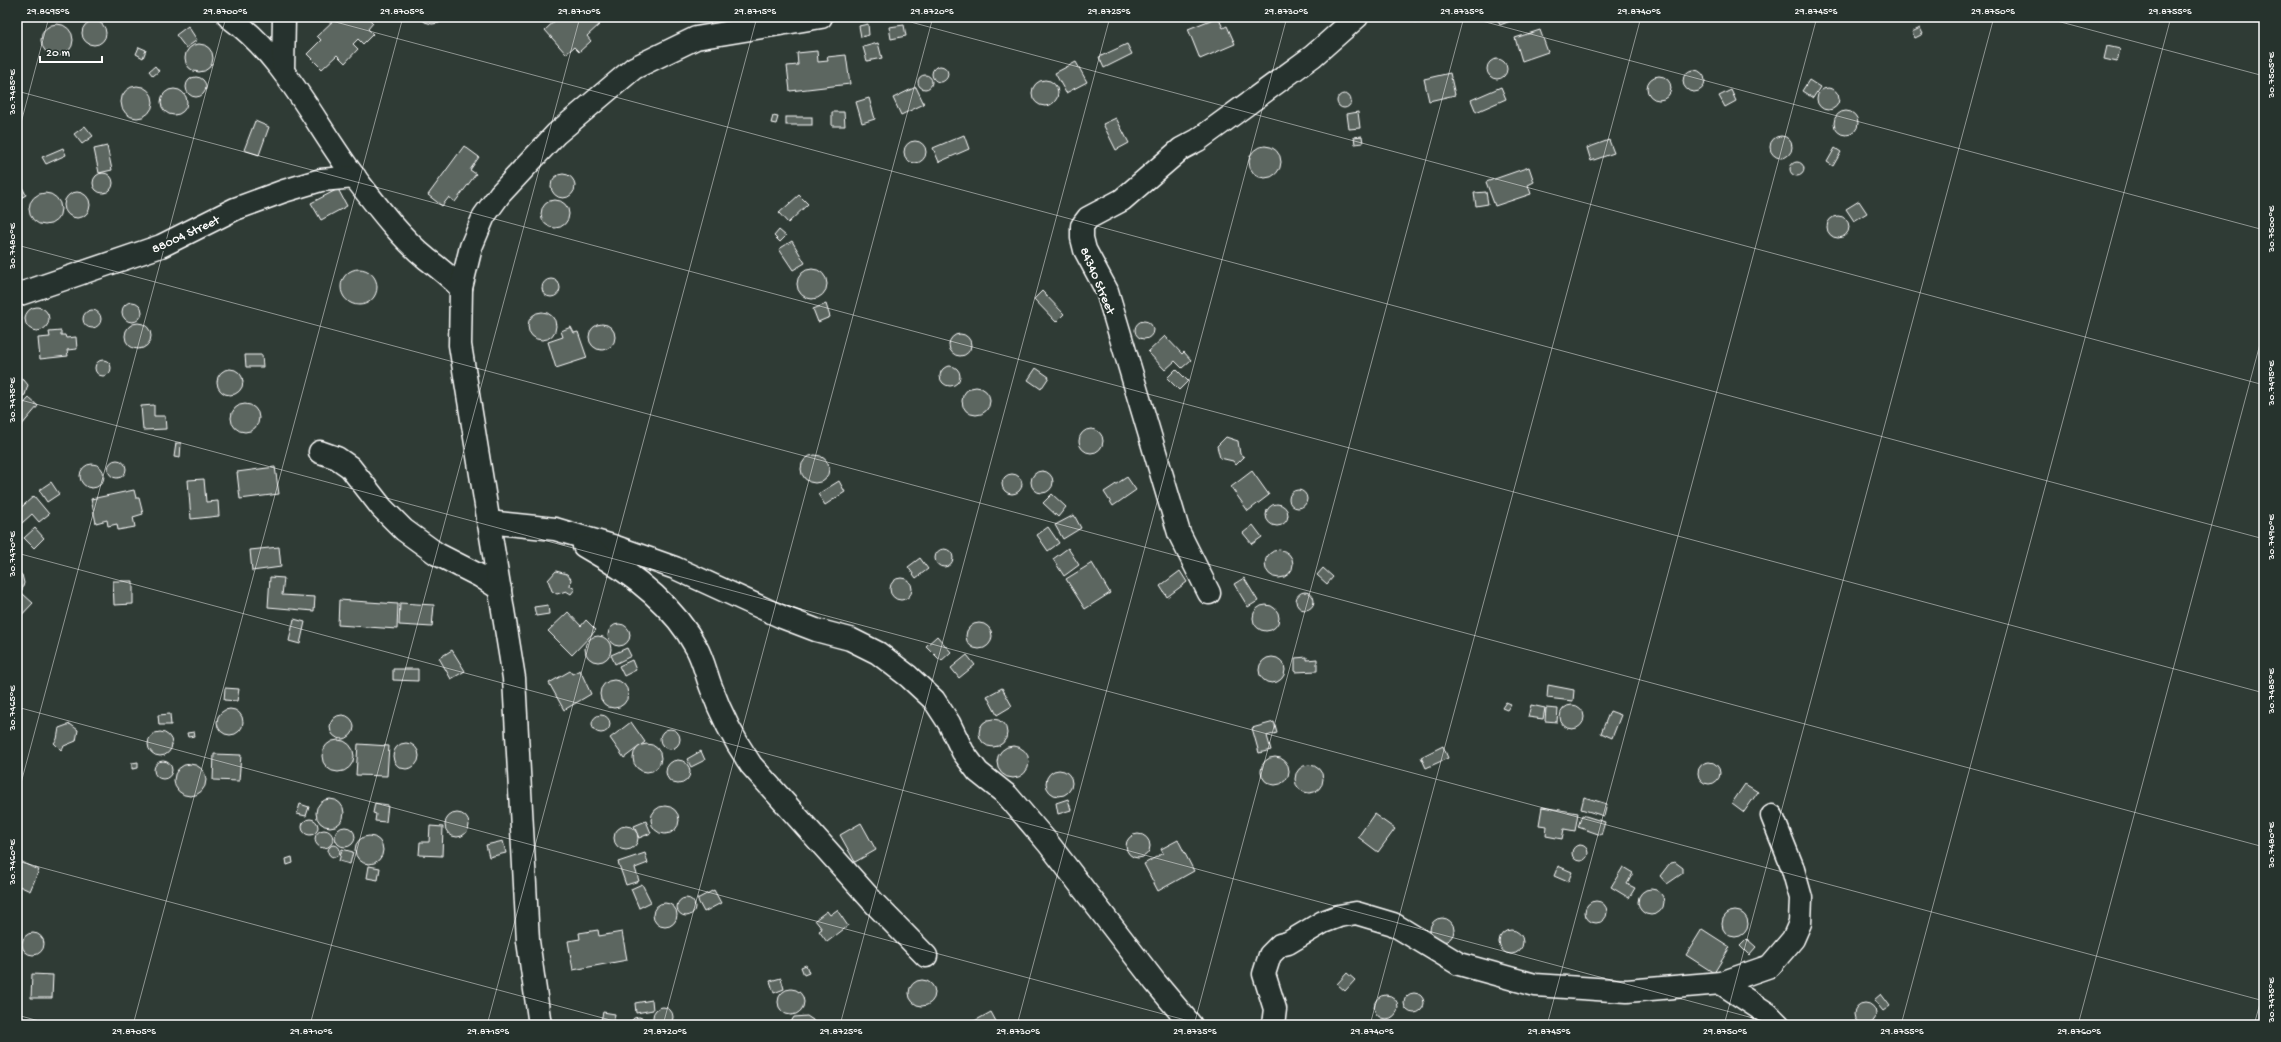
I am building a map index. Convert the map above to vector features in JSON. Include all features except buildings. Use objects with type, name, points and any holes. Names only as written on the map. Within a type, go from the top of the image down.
[{"type":"street","points":[[230,17],[242,26],[283,71],[355,177],[399,230],[426,258],[442,269],[461,288]]},
{"type":"street","points":[[283,71],[284,17]]},
{"type":"street","points":[[540,1025],[528,941],[514,678],[460,345],[461,288],[471,247],[484,216],[500,194],[556,134],[634,68],[696,38],[761,22],[821,17]]},
{"type":"street","name":"84340 Street","points":[[1209,593],[1179,534],[1107,292],[1085,250],[1082,238],[1082,226],[1094,214],[1122,200],[1181,149],[1198,140],[1313,56],[1357,17]]},
{"type":"street","name":"88004 Street","points":[[17,295],[161,246],[235,210],[284,191],[321,180],[355,177]]},
{"type":"street","points":[[320,452],[336,458],[350,467],[382,508],[404,530],[437,554],[480,576],[500,589]]},
{"type":"street","points":[[488,522],[555,529],[616,547],[675,568],[782,617],[816,630],[850,639],[878,653],[908,676],[934,700],[949,723],[963,752],[978,772],[1007,795],[1048,843],[1155,982],[1191,1025]]},
{"type":"street","points":[[555,529],[606,558],[644,586],[670,610],[696,647],[724,718],[734,739],[751,765],[876,905],[926,956]]},
{"type":"street","points":[[1273,1025],[1275,1009],[1264,974],[1270,955],[1280,945],[1323,922],[1339,916],[1356,913],[1393,924],[1459,964],[1535,985],[1627,991],[1721,983],[1770,966],[1793,940],[1800,923],[1801,898],[1792,866],[1772,816]]},
{"type":"street","points":[[1721,983],[1774,1020]]}]
